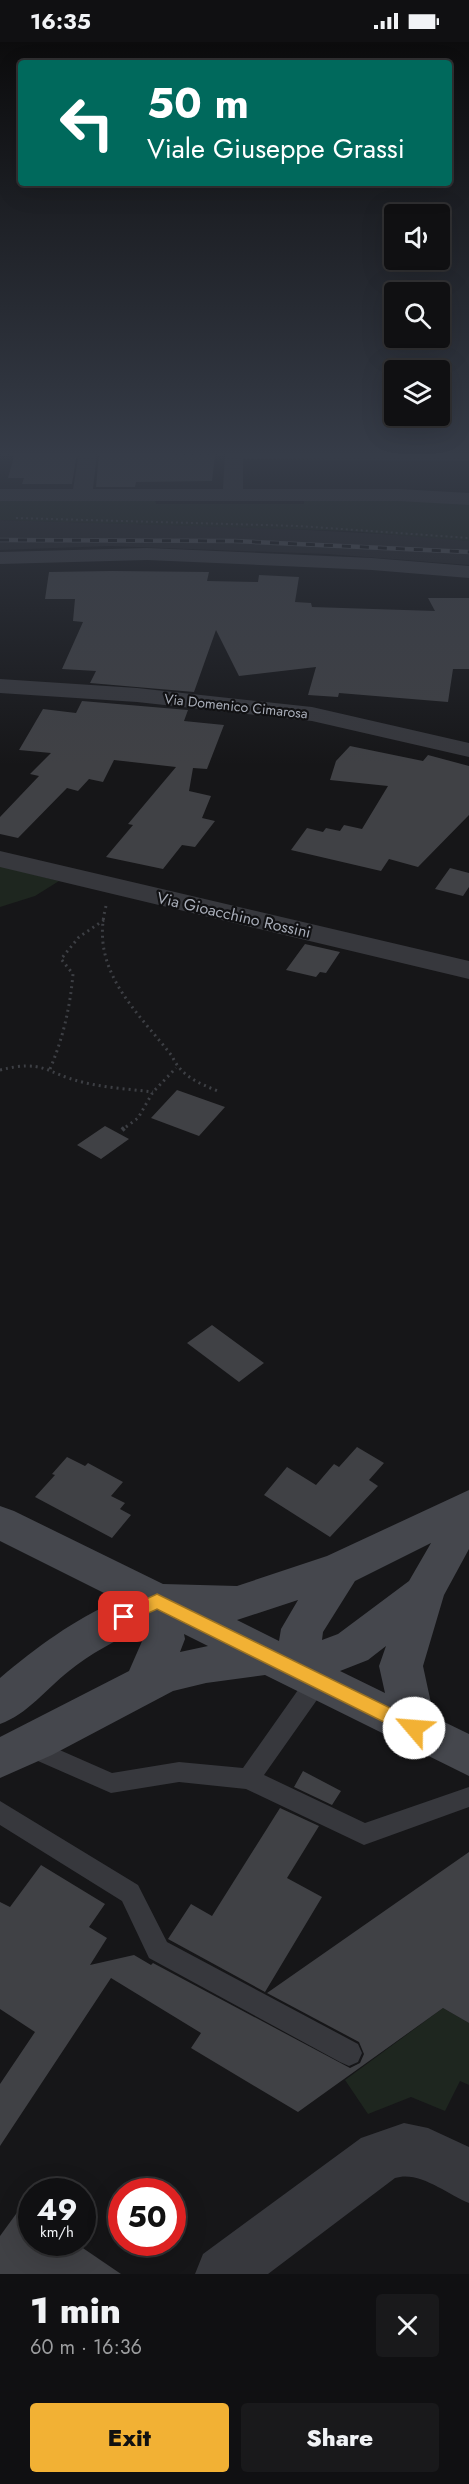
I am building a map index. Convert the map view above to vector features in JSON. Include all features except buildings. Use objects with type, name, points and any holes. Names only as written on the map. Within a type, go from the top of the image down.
[{"type":"main road","points":[[0,1705],[56,1657],[108,1624],[157,1601],[237,1603],[340,1569],[469,1506]]},
{"type":"main road","points":[[414,1728],[401,1666],[424,1593],[469,1512]]},
{"type":"main road","points":[[0,1522],[469,1756]]},
{"type":"main road","points":[[295,1668],[302,1629],[340,1569]]},
{"type":"main road","points":[[15,1752],[146,1683],[207,1664],[295,1668],[353,1647],[424,1593]]},
{"type":"main road","points":[[146,1683],[164,1639],[157,1601]]},
{"type":"street","points":[[0,558],[31,557]]},
{"type":"street","points":[[218,557],[372,564],[469,572]]},
{"type":"street","name":"Via Domenico Cimarosa","points":[[0,686],[137,696],[312,714],[469,750]]},
{"type":"street","name":"Via Gioacchino Rossini","points":[[0,859],[469,970]]},
{"type":"street","points":[[223,2274],[380,2157],[404,2149],[428,2154],[469,2176]]},
{"type":"lane","points":[[248,1779],[295,1668]]},
{"type":"lane","points":[[15,1752],[111,1783],[178,1772],[248,1779],[364,1834],[469,1797]]},
{"type":"lane","points":[[0,1812],[130,1893],[158,1950],[349,2054]]},
{"type":"path","points":[[117,887],[109,898],[102,939],[109,972],[125,998],[172,1056],[176,1068],[185,1077],[218,1091]]},
{"type":"path","points":[[50,1069],[61,1042],[72,988],[73,974],[61,959],[66,950],[93,926],[104,920]]},
{"type":"path","points":[[0,1070],[20,1065],[50,1069],[81,1082],[153,1092]]},
{"type":"path","points":[[122,1130],[138,1118],[153,1092],[176,1068]]},
{"type":"shaded area","points":[[368,557],[469,557],[469,565]]},
{"type":"shaded area","points":[[0,866],[59,881],[35,896],[0,907]]},
{"type":"shaded area","points":[[443,2008],[469,2023],[469,2085],[460,2081],[445,2111],[411,2097],[368,2114],[345,2080]]},
{"type":"route","points":[[124,1617],[157,1601],[414,1728]]}]
